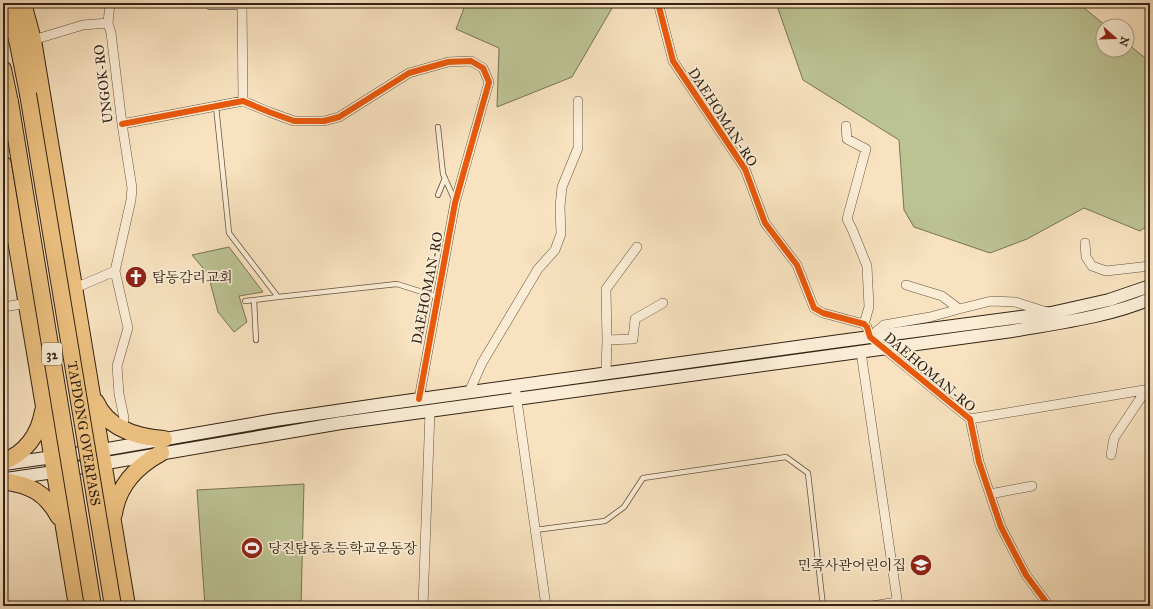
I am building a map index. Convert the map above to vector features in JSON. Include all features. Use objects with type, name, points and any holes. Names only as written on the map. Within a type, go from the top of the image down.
[{"type":"highway","name":"TAPDONG OVERPASS","points":[[8,3],[28,94],[112,606]]},
{"type":"highway","points":[[25,7],[33,40],[128,606]]},
{"type":"highway","name":"TAPDONG OVERPASS","points":[[3,69],[10,102],[93,606]]},
{"type":"highway","points":[[3,164],[28,303],[77,606]]},
{"type":"highway","points":[[90,386],[95,401],[102,413],[114,425],[122,430],[142,436],[162,446],[140,467],[124,486],[116,508],[114,526]]},
{"type":"highway","points":[[3,463],[16,456],[33,439],[40,425],[44,406]]},
{"type":"highway","points":[[3,480],[21,484],[37,491],[50,503],[64,528]]},
{"type":"main road","name":"DAEHOMAN-RO","points":[[867,329],[1051,313],[1109,300],[1150,286]]},
{"type":"main road","name":"DAEHOMAN-RO","points":[[162,446],[430,411],[1012,331],[1083,318],[1150,299]]},
{"type":"main road","points":[[3,480],[53,465],[162,446],[275,420],[606,373],[867,329]]},
{"type":"main road","points":[[3,463],[53,465]]},
{"type":"street","points":[[108,23],[110,3]]},
{"type":"street","name":"DAEHOMAN-RO","points":[[658,3],[673,61],[746,169],[765,224],[797,265],[814,308],[823,313],[867,329],[884,349],[970,419],[979,462],[1001,527],[1026,575],[1049,606]]},
{"type":"street","points":[[122,124],[243,101],[242,5]]},
{"type":"street","name":"UNGOK-RO","points":[[33,40],[83,25],[108,23],[111,33],[122,124],[132,188],[131,200],[114,271],[128,328],[117,366],[119,394],[124,418],[122,430]]},
{"type":"street","name":"DAEHOMAN-RO","points":[[243,101],[294,121],[324,121],[340,117],[409,73],[448,62],[471,61],[483,68],[489,82],[455,201],[419,399]]},
{"type":"street","points":[[469,392],[482,363],[538,269],[555,250],[561,234],[560,207],[562,187],[578,148],[578,101]]},
{"type":"street","points":[[846,126],[847,139],[866,149],[847,219],[867,266],[869,307],[867,329]]},
{"type":"street","points":[[1085,243],[1086,257],[1092,266],[1106,271],[1150,266]]},
{"type":"street","points":[[606,373],[606,289],[636,247]]},
{"type":"street","points":[[75,288],[114,271]]},
{"type":"street","points":[[906,285],[942,296],[959,309]]},
{"type":"street","name":"DAEHOMAN-RO","points":[[867,329],[930,317],[991,302],[1014,302],[1051,313]]},
{"type":"street","points":[[3,307],[28,303]]},
{"type":"street","points":[[607,340],[633,339],[636,319],[664,303]]},
{"type":"street","points":[[861,352],[897,604],[872,606]]},
{"type":"street","points":[[515,386],[546,606]]},
{"type":"street","points":[[970,419],[1148,390]]},
{"type":"street","points":[[1111,455],[1114,438],[1148,390]]},
{"type":"street","points":[[423,606],[430,411]]},
{"type":"street","points":[[990,494],[1032,486]]},
{"type":"lane","points":[[210,7],[242,5]]},
{"type":"lane","points":[[216,106],[229,233],[278,297]]},
{"type":"lane","points":[[438,127],[445,178],[455,201]]},
{"type":"lane","points":[[438,195],[445,178]]},
{"type":"lane","points":[[245,301],[397,284],[438,297]]},
{"type":"lane","points":[[254,300],[256,340]]},
{"type":"lane","points":[[535,530],[605,521],[624,507],[643,478],[786,457],[808,473],[823,606]]},
{"type":"green space","points":[[466,3],[615,3],[572,77],[497,107],[499,48],[456,29]]},
{"type":"green space","points":[[776,3],[1078,3],[1096,18],[1095,18],[1095,58],[1135,58],[1135,50],[1150,62],[1150,224],[1140,231],[1084,208],[1027,239],[990,253],[914,227],[904,210],[899,140],[803,80]]},
{"type":"green space","points":[[229,247],[263,292],[239,296],[247,322],[234,332],[218,312],[208,274],[192,255]]},
{"type":"green space","name":"당진탑동초등학교운동장","points":[[304,484],[301,606],[205,606],[197,490]]},
{"type":"cycle path","points":[[658,3],[673,61],[745,169],[765,223],[797,265],[814,308],[823,313],[864,324],[867,327],[870,337],[970,419],[979,462],[1001,527],[1026,575],[1049,606]]},
{"type":"cycle path","points":[[122,124],[243,101],[294,121],[324,121],[339,117],[409,73],[448,62],[471,61],[483,68],[489,82],[455,203],[419,399]]},
{"type":"place","name":"탑동감리교회","points":[[136,277]]},
{"type":"place","name":"당진탑동초등학교운동장","points":[[252,548]]},
{"type":"place","name":"민족사관어린이집","points":[[921,565]]}]
